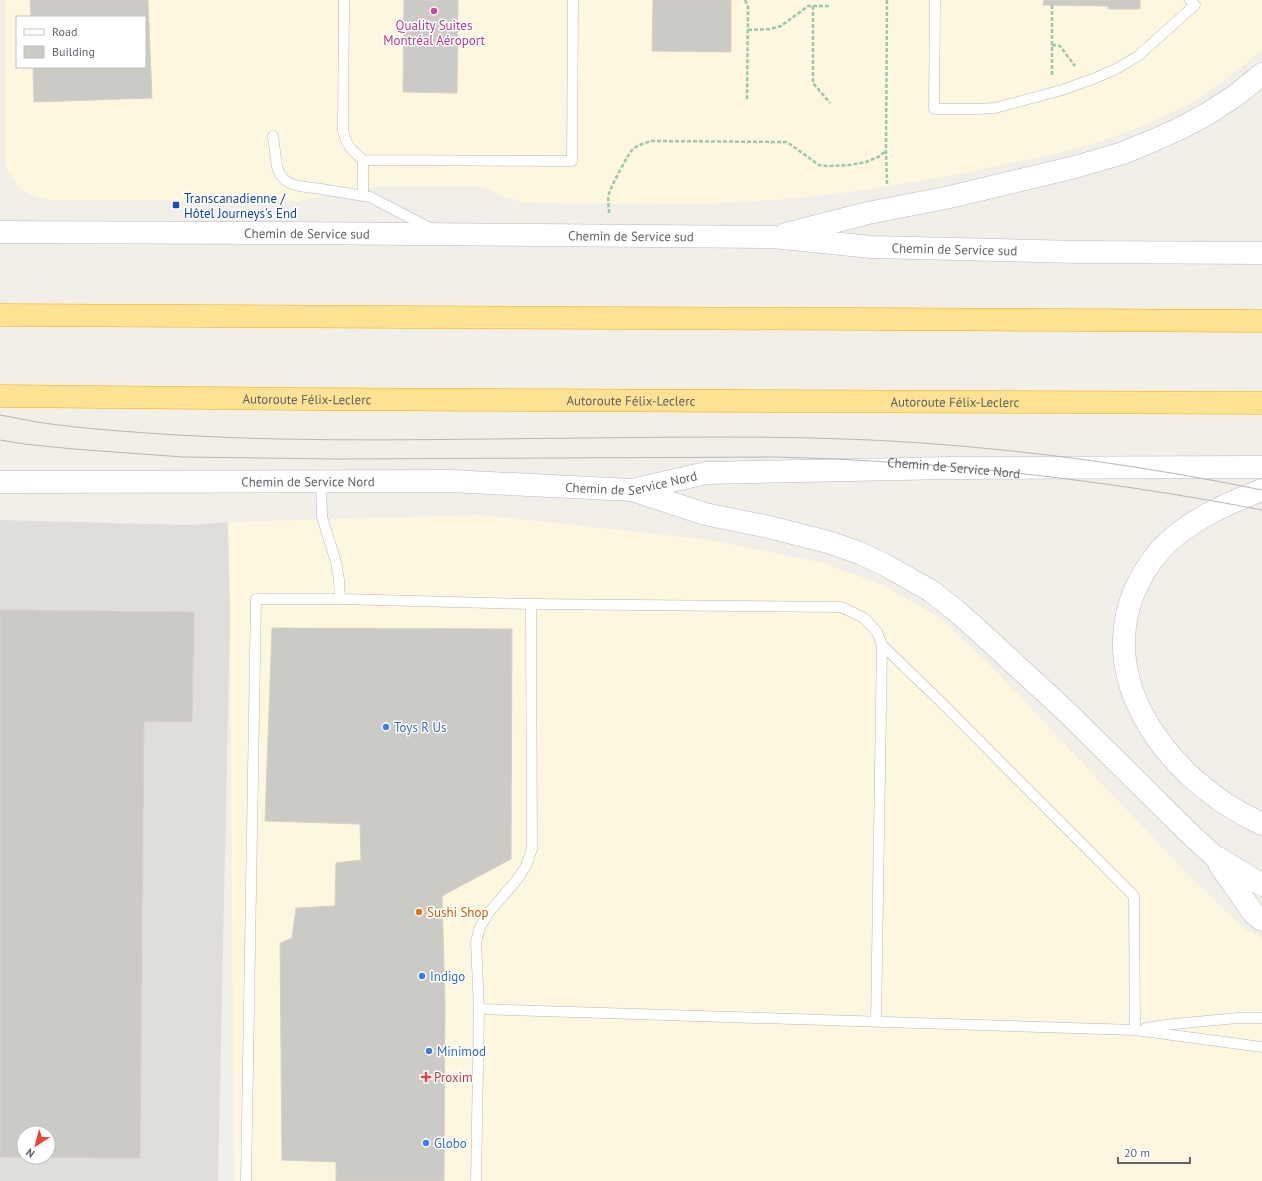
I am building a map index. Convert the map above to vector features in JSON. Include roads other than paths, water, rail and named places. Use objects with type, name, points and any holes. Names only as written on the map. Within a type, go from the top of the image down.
[{"type":"highway","points":[[0,315],[1262,321]]},
{"type":"highway","name":"Autoroute Félix-Leclerc","points":[[0,396],[304,399],[1262,403]]},
{"type":"main road","points":[[772,237],[868,213],[971,192],[1075,167],[1123,152],[1152,141],[1200,118],[1235,96],[1262,74]]},
{"type":"main road","name":"Chemin de Service sud","points":[[0,232],[772,237],[871,247],[1078,252],[1262,253]]},
{"type":"main road","name":"Chemin de Service Nord","points":[[0,482],[450,481],[632,490],[706,473],[959,468],[1262,467]]},
{"type":"main road","points":[[632,490],[705,514],[768,527],[828,542],[860,553],[887,566],[931,592],[954,609],[979,631],[1070,715],[1166,812],[1213,855],[1262,885]]},
{"type":"main road","points":[[1262,490],[1231,502],[1192,524],[1174,537],[1154,558],[1140,578],[1130,601],[1124,628],[1123,654],[1128,681],[1137,706],[1152,732],[1168,754],[1186,774],[1206,790],[1227,805],[1262,824]]},
{"type":"main road","points":[[1213,855],[1254,914],[1262,920]]},
{"type":"lane","points":[[344,0],[343,130],[345,141],[351,150],[363,160],[572,161],[573,0]]},
{"type":"lane","points":[[935,0],[934,109],[976,109],[1006,106],[1062,90],[1093,79],[1116,69],[1138,56],[1195,5],[1190,0]]},
{"type":"lane","points":[[272,136],[277,167],[285,180],[299,186],[370,197],[441,234]]},
{"type":"lane","points":[[363,160],[363,196]]},
{"type":"lane","points":[[321,482],[322,517],[336,562],[340,599]]},
{"type":"lane","points":[[246,1181],[256,600],[340,599],[531,604],[841,607],[864,618],[877,632],[882,645],[876,1022]]},
{"type":"lane","points":[[476,1181],[479,1009],[476,942],[480,927],[490,911],[516,881],[526,866],[532,849],[531,604]]},
{"type":"lane","points":[[882,645],[940,701],[1134,896],[1135,1030]]},
{"type":"lane","points":[[479,1009],[1135,1030],[1262,1047]]},
{"type":"lane","points":[[1135,1030],[1182,1023],[1238,1018],[1262,1018]]},
{"type":"tram line","points":[[0,415],[72,427],[177,435],[279,439],[381,440],[753,437],[880,440],[965,446],[1050,455],[1178,474],[1262,490]]},
{"type":"tram line","points":[[0,440],[73,449],[183,457],[336,459],[775,457],[836,459],[959,467],[1020,473],[1141,489],[1262,510]]},
{"type":"place","name":"Quality Suites Montréal Aéroport","points":[[434,11]]},
{"type":"place","name":"Transcanadienne / Hôtel Journeys's End","points":[[176,205]]},
{"type":"place","name":"Toys R Us","points":[[386,727]]},
{"type":"place","name":"Sushi Shop","points":[[419,912]]},
{"type":"place","name":"Indigo","points":[[422,976]]},
{"type":"place","name":"Minimod","points":[[429,1051]]},
{"type":"place","name":"Proxim","points":[[426,1077]]},
{"type":"place","name":"Globo","points":[[426,1143]]}]
